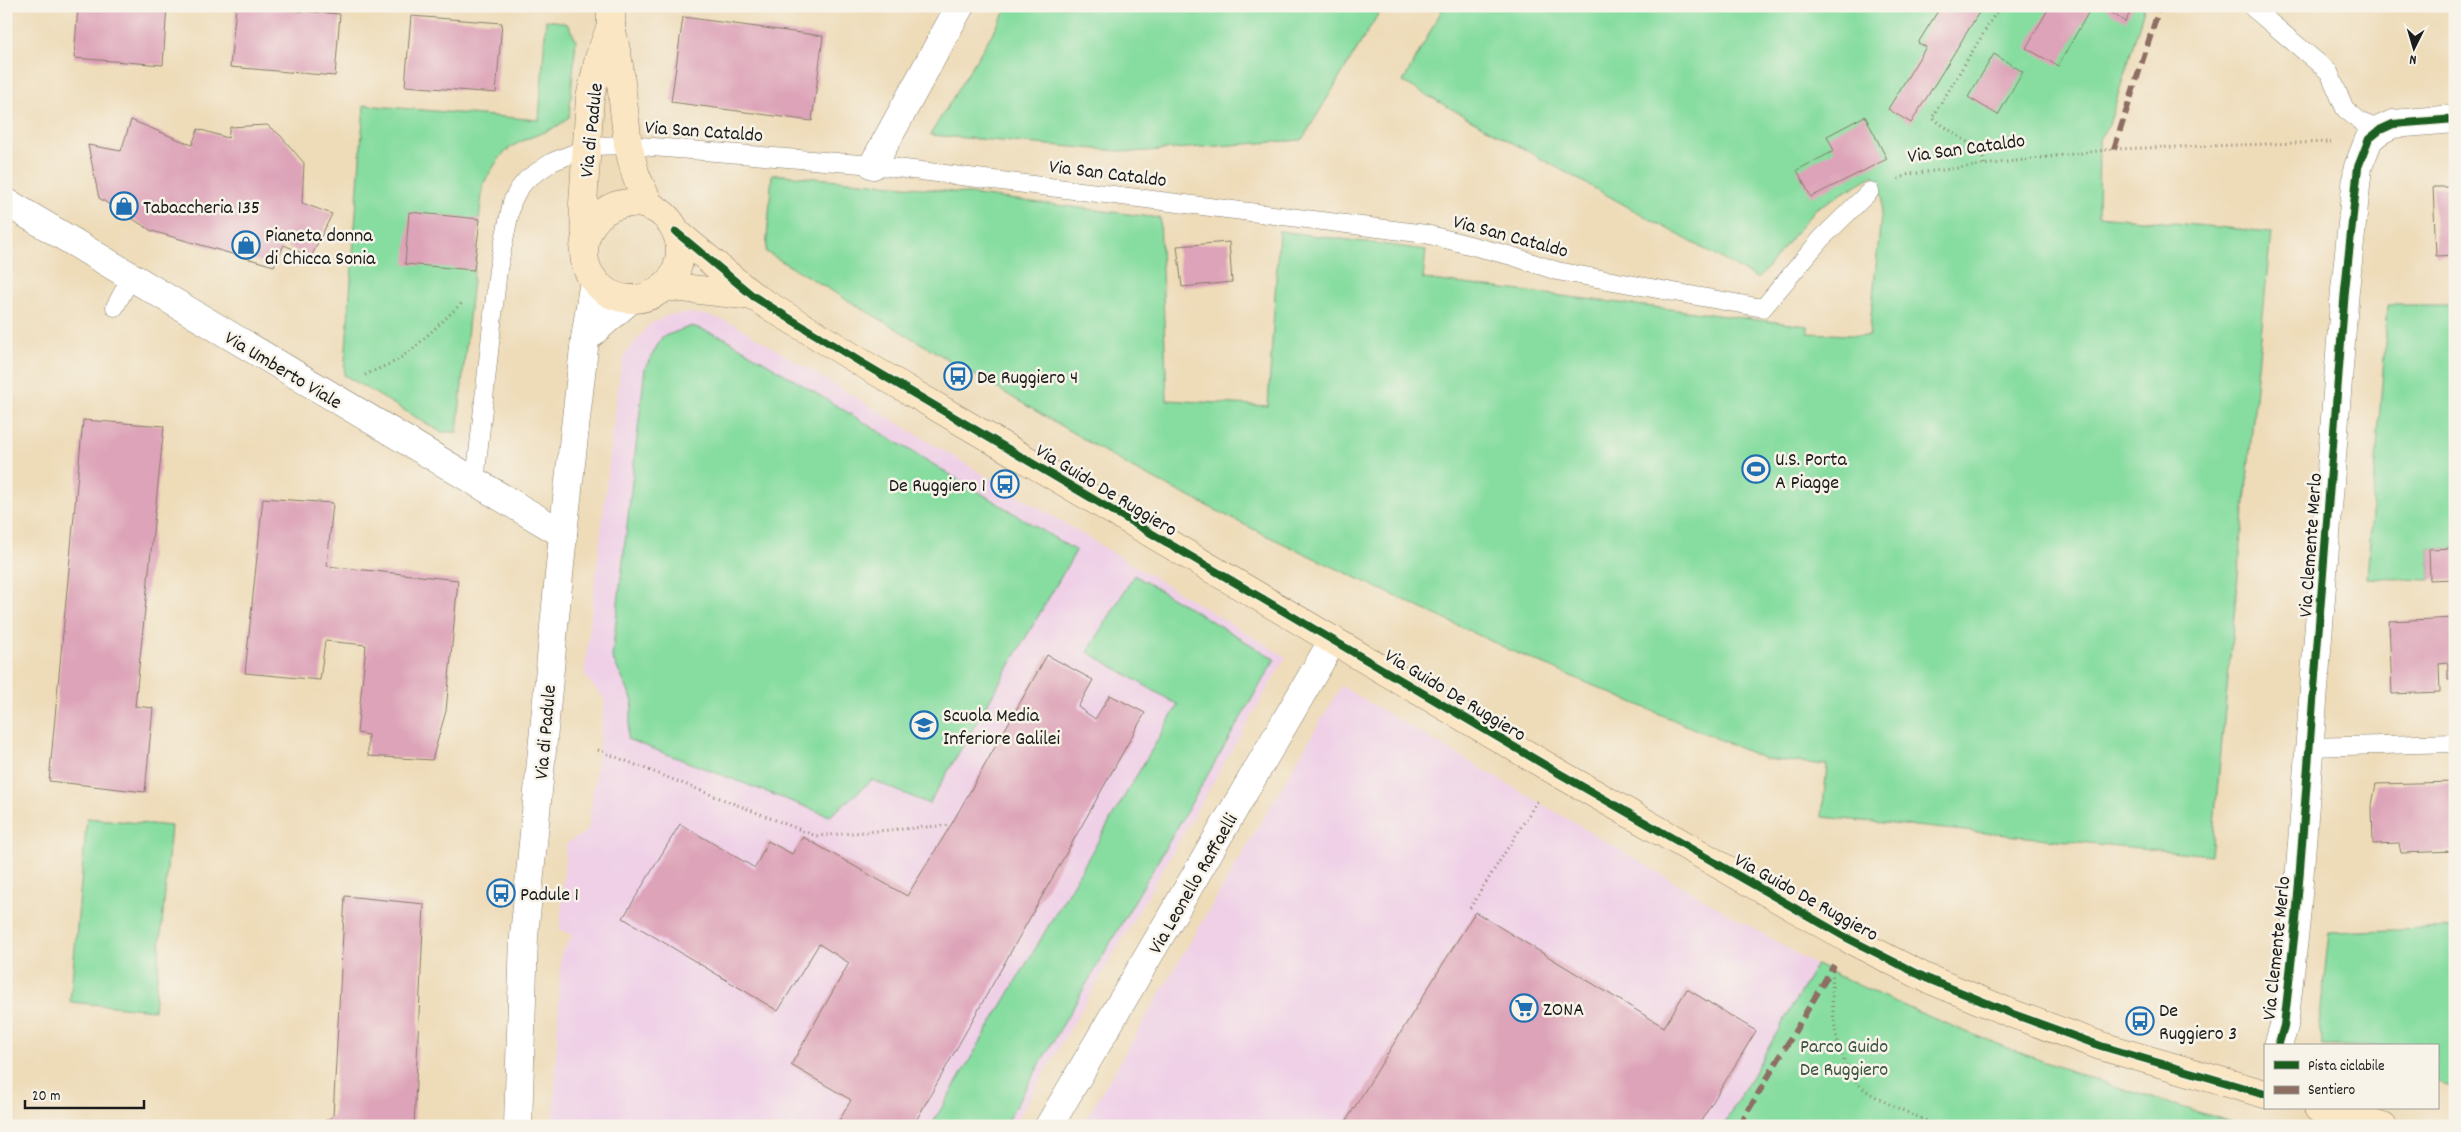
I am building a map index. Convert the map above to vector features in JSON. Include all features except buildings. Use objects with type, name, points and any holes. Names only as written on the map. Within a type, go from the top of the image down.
[{"type":"street","points":[[873,165],[960,6]]},
{"type":"street","name":"Via di Padule","points":[[611,16],[623,91],[628,145],[636,176],[650,206]]},
{"type":"street","name":"Via di Padule","points":[[586,236],[583,204],[586,148],[593,82],[611,16]]},
{"type":"street","points":[[2375,135],[2403,121],[2455,119]]},
{"type":"street","name":"Via Clemente Merlo","points":[[2279,1044],[2284,1026],[2296,920],[2345,290],[2358,167],[2375,135]]},
{"type":"street","name":"Via Umberto Viale","points":[[6,202],[563,534]]},
{"type":"street","points":[[626,203],[650,206],[670,221],[676,232],[680,247],[679,260],[674,274],[664,286],[643,298],[631,299],[610,294],[594,280],[584,260],[586,236],[593,222],[611,207],[626,203]]},
{"type":"street","name":"Via Guido De Ruggiero","points":[[676,232],[753,296],[1134,524],[1711,862],[1847,938],[1968,997],[2100,1046],[2201,1077],[2264,1093]]},
{"type":"street","name":"Via di Padule","points":[[518,1126],[524,936],[563,534],[585,339],[594,280]]},
{"type":"street","name":"Via Guido De Ruggiero","points":[[664,286],[753,296]]},
{"type":"street","points":[[585,339],[631,299]]},
{"type":"street","name":"Via Leonello Raffaelli","points":[[1049,1126],[1334,640]]},
{"type":"street","points":[[2325,1110],[2383,1126]]},
{"type":"lane","points":[[2253,8],[2329,72],[2345,109],[2375,135]]},
{"type":"lane","name":"Via San Cataldo","points":[[475,482],[498,269],[509,212],[518,190],[539,169],[586,148],[599,145],[628,145],[873,165],[1426,234],[1512,256],[1558,271],[1763,308],[1821,239],[1870,191]]},
{"type":"lane","points":[[115,307],[131,277]]},
{"type":"lane","points":[[2310,747],[2455,743]]},
{"type":"path","points":[[1984,164],[1982,152],[1932,118],[2000,6]]},
{"type":"path","points":[[325,393],[396,361],[414,348],[498,269]]},
{"type":"path","points":[[598,750],[816,836],[951,825]]},
{"type":"path","points":[[1470,908],[1539,797]]},
{"type":"path","points":[[1834,965],[1832,1000],[1835,1034],[1854,1079],[1867,1092],[1938,1126]]},
{"type":"shaded area","name":"Scuola Media Inferiore Galilei","points":[[692,313],[711,316],[734,324],[1286,657],[1014,1126],[553,1126],[561,953],[573,935],[560,930],[566,844],[588,830],[605,700],[584,675],[620,372],[625,354],[650,324],[669,315]]},
{"type":"shaded area","points":[[1341,686],[1816,965],[1723,1126],[1082,1126]]},
{"type":"green space","points":[[1009,6],[1383,6],[1302,140],[1132,152],[930,135]]},
{"type":"green space","name":"U.S. Porta A Piagge","points":[[1444,6],[2145,6],[2109,125],[2099,139],[2098,216],[2271,232],[2211,855],[1822,817],[1827,765],[1765,759],[1510,650],[1261,533],[1134,469],[766,252],[772,174],[905,186],[1160,218],[1167,400],[1268,406],[1279,231],[1426,250],[1423,279],[1808,326],[1808,333],[1869,336],[1883,197],[1874,175],[1815,209],[1758,279],[1403,82]]},
{"type":"green space","points":[[546,20],[562,22],[568,25],[576,40],[569,117],[554,128],[512,146],[499,159],[483,184],[457,432],[441,432],[344,375],[364,105],[539,120]]},
{"type":"green space","points":[[2388,305],[2450,305],[2451,325],[2455,325],[2455,548],[2429,549],[2430,580],[2367,578]]},
{"type":"green space","points":[[692,326],[725,338],[1076,551],[929,804],[872,780],[830,816],[627,739],[633,701],[612,657],[645,368],[662,337]]},
{"type":"green space","points":[[1134,575],[1275,659],[1004,1126],[931,1126],[1178,705],[1088,652]]},
{"type":"green space","points":[[87,818],[171,826],[154,1010],[70,1002]]},
{"type":"green space","points":[[2455,928],[2455,1088],[2438,1083],[2438,1044],[2323,1044],[2319,1026],[2329,932]]},
{"type":"green space","name":"Parco Guido De Ruggiero","points":[[1816,965],[1921,1013],[2028,1056],[2137,1093],[2247,1126],[1723,1126]]},
{"type":"marked path","points":[[2114,149],[2160,6]]},
{"type":"marked path","points":[[1739,1126],[1834,965]]},
{"type":"cycle path","points":[[2279,1044],[2284,1026],[2296,920],[2345,290],[2358,167],[2369,139],[2380,130],[2393,124],[2455,119]]},
{"type":"cycle path","points":[[676,232],[753,296],[862,363],[1555,771],[1847,938],[1926,978],[2013,1014],[2101,1046],[2264,1094]]},
{"type":"place","name":"Tabaccheria 135","points":[[124,206]]},
{"type":"place","name":"Pianeta donna di Chicca Sonia","points":[[246,245]]},
{"type":"place","name":"De Ruggiero 4","points":[[958,376]]},
{"type":"place","name":"U.S. Porta A Piagge","points":[[1756,469]]},
{"type":"place","name":"De Ruggiero 1","points":[[1005,484]]},
{"type":"place","name":"Scuola Media Inferiore Galilei","points":[[924,725]]},
{"type":"place","name":"Padule 1","points":[[501,893]]},
{"type":"place","name":"ZONA","points":[[1524,1008]]},
{"type":"place","name":"De Ruggiero 3","points":[[2140,1021]]}]
